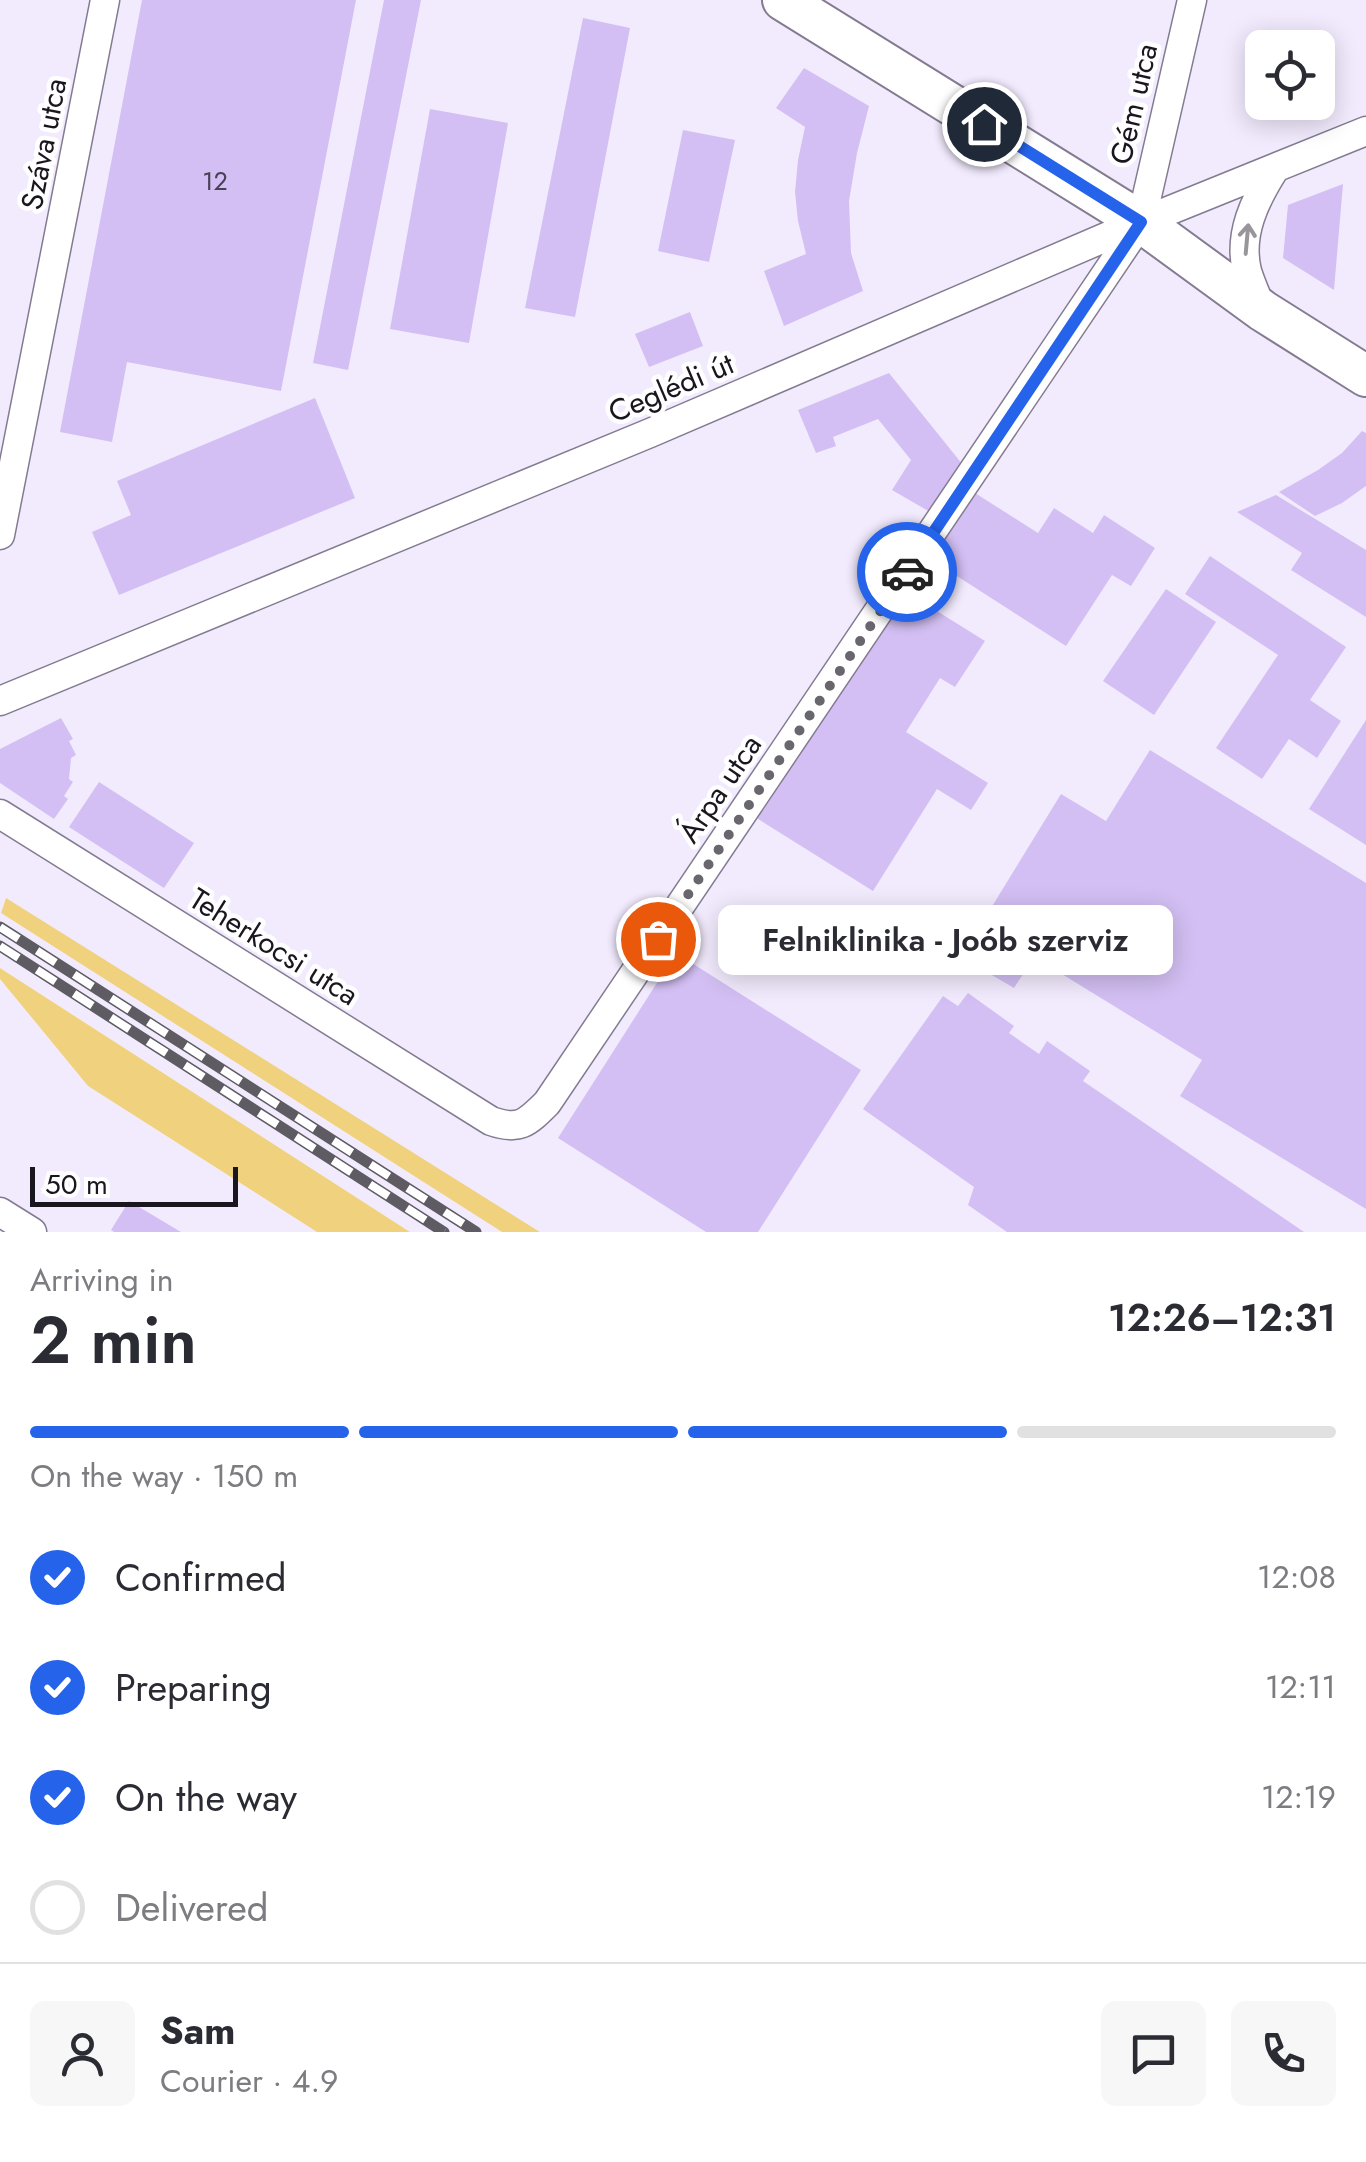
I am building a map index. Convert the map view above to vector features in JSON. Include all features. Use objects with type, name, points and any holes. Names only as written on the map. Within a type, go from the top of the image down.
[{"type":"street","name":"Száva utca","points":[[0,536],[105,0]]},
{"type":"street","points":[[783,0],[1141,222],[1263,311],[1366,376]]},
{"type":"street","name":"Gém utca","points":[[1141,222],[1192,0]]},
{"type":"street","name":"Ceglédi út","points":[[0,700],[668,425],[1141,222],[1366,131]]},
{"type":"street","points":[[1263,311],[1247,270],[1245,249],[1256,199],[1274,170]]},
{"type":"street","name":"Árpa utca","points":[[518,1126],[547,1103],[1141,222]]},
{"type":"street","name":"Teherkocsi utca","points":[[0,814],[490,1121],[518,1126]]},
{"type":"street","points":[[0,1212],[32,1232]]},
{"type":"shaded area","points":[[0,0],[1366,0],[1366,1232],[540,1232],[6,899],[1,913],[502,1232],[410,1232],[0,968]]},
{"type":"shaded area","points":[[6,898],[540,1232],[502,1232],[1,913]]},
{"type":"shaded area","points":[[0,968],[410,1232],[317,1232],[88,1086],[0,979]]},
{"type":"shaded area","points":[[0,979],[88,1086],[317,1232],[0,1232]]},
{"type":"building","points":[[142,0],[356,0],[281,391],[127,362],[112,442],[60,432]]},
{"type":"building","points":[[384,0],[421,0],[348,370],[313,363]]},
{"type":"building","points":[[583,18],[630,28],[575,317],[525,308]]},
{"type":"building","points":[[804,68],[869,106],[849,201],[851,253],[863,291],[784,326],[764,271],[806,254],[795,192],[805,127],[776,108]]},
{"type":"building","points":[[430,109],[508,123],[469,343],[390,329]]},
{"type":"building","points":[[683,130],[735,140],[709,262],[658,251]]},
{"type":"building","points":[[1343,184],[1334,290],[1283,258],[1288,205]]},
{"type":"building","points":[[690,312],[703,346],[649,367],[635,334]]},
{"type":"building","points":[[889,373],[963,465],[930,512],[892,490],[911,460],[878,419],[833,437],[836,446],[816,453],[798,410]]},
{"type":"building","points":[[315,398],[355,498],[119,595],[92,532],[131,515],[117,481]]},
{"type":"building","points":[[1362,431],[1366,433],[1366,486],[1315,516],[1279,492],[1342,453]]},
{"type":"building","points":[[975,493],[1038,533],[1054,508],[1093,533],[1104,515],[1155,548],[1131,586],[1112,575],[1066,646],[932,560]]},
{"type":"building","points":[[1276,495],[1366,550],[1366,617],[1291,570],[1302,553],[1237,512]]},
{"type":"building","points":[[1210,556],[1346,647],[1310,700],[1341,721],[1317,758],[1289,739],[1262,779],[1216,748],[1278,655],[1185,594]]},
{"type":"building","points":[[900,588],[985,641],[955,687],[940,678],[906,732],[988,783],[971,810],[937,789],[873,891],[755,817]]},
{"type":"building","points":[[1166,589],[1216,622],[1154,715],[1103,681]]},
{"type":"building","points":[[61,718],[73,739],[69,741],[76,755],[71,758],[69,779],[73,782],[64,796],[68,799],[54,819],[0,783],[0,749]]},
{"type":"building","points":[[1366,720],[1366,845],[1309,809]]},
{"type":"building","points":[[1150,750],[1366,883],[1366,1209],[1180,1096],[1202,1060],[1034,957],[1014,988],[961,957],[1061,794],[1106,821]]},
{"type":"building","points":[[99,782],[194,843],[164,888],[69,827]]},
{"type":"building","points":[[676,953],[861,1070],[758,1232],[706,1232],[558,1138]]},
{"type":"building","points":[[968,993],[1014,1026],[1009,1033],[1039,1054],[1047,1041],[1090,1071],[1083,1081],[1304,1232],[1007,1232],[968,1205],[974,1187],[863,1109],[943,996],[958,1006]]},
{"type":"building","points":[[129,1201],[181,1232],[114,1232],[111,1230]]},
{"type":"railway","points":[[0,927],[476,1232]]},
{"type":"railway","points":[[0,946],[444,1232]]},
{"type":"way so far","points":[[658,939],[907,572]]},
{"type":"place","name":"Felniklinika - Joób szerviz","points":[[658,939]]},
{"type":"route","points":[[907,572],[1141,222],[984,124]]}]
